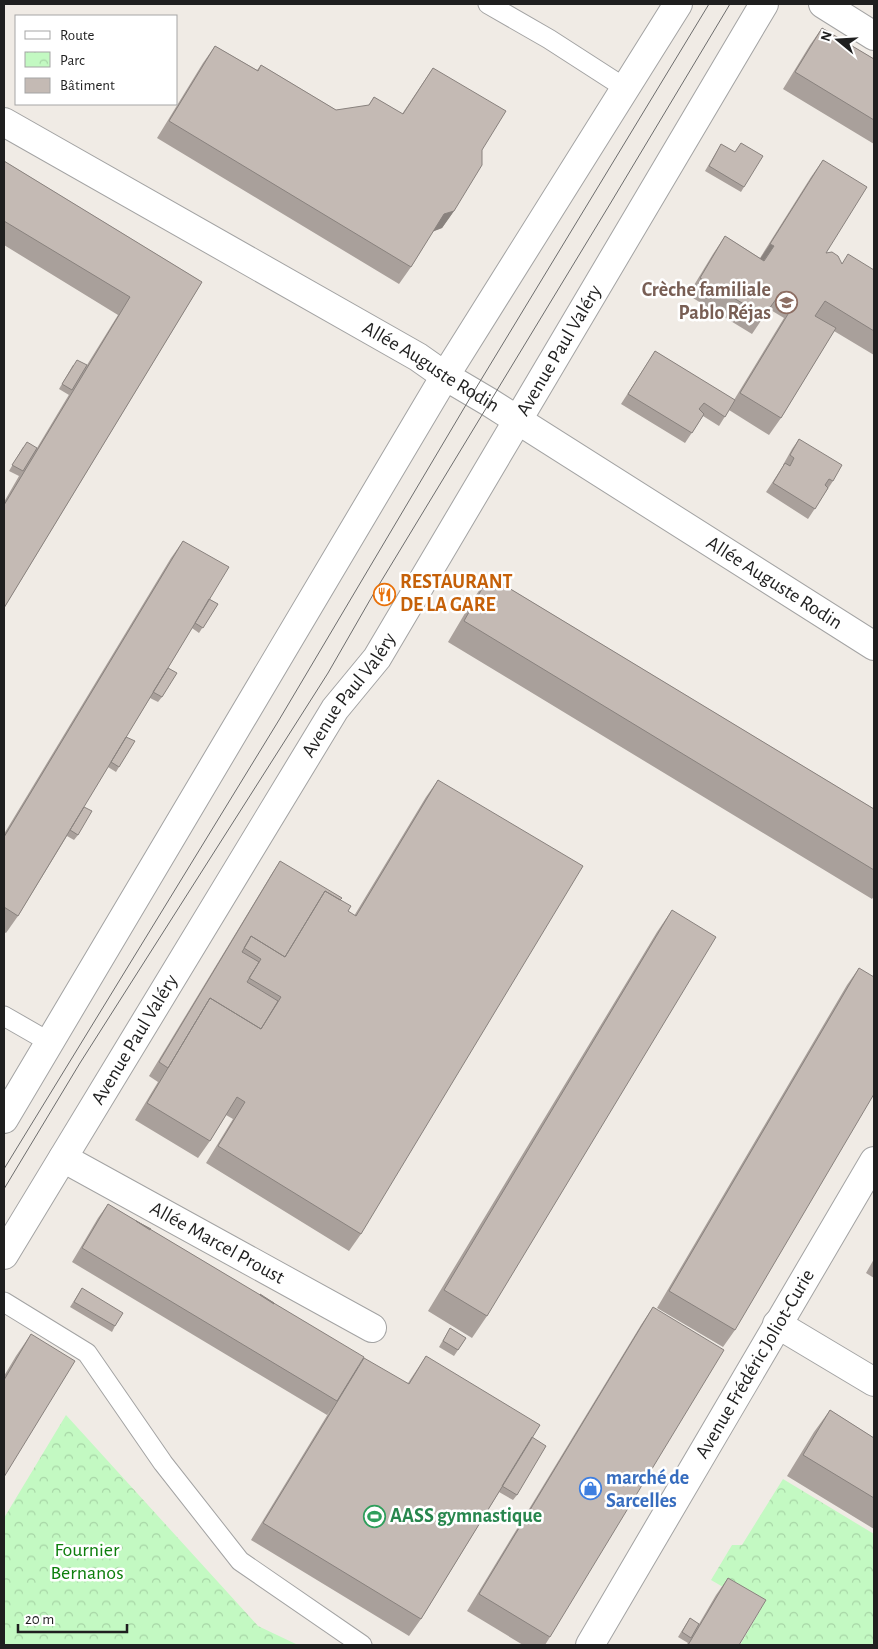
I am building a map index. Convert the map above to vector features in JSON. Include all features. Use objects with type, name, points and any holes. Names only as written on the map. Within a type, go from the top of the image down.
[{"type":"street","points":[[4,1119],[445,376],[678,4]]},
{"type":"street","name":"Avenue Paul Valéry","points":[[4,1256],[335,709],[377,658],[764,4]]},
{"type":"street","points":[[822,4],[874,36]]},
{"type":"street","name":"Allée Auguste Rodin","points":[[4,122],[418,358],[874,646]]},
{"type":"street","name":"Allée Marcel Proust","points":[[63,1158],[372,1328]]},
{"type":"street","name":"Avenue Frédéric Joliot-Curie","points":[[590,1645],[874,1160]]},
{"type":"street","points":[[777,1324],[874,1382]]},
{"type":"lane","points":[[488,4],[549,39],[625,88]]},
{"type":"lane","points":[[4,1016],[50,1043]]},
{"type":"lane","points":[[4,1302],[87,1353],[163,1463],[240,1561],[362,1645]]},
{"type":"green space","name":"Fournier Bernanos","points":[[66,1415],[258,1626],[298,1645],[4,1645],[4,1518]]},
{"type":"green space","points":[[783,1479],[874,1534],[874,1645],[740,1645],[761,1609],[711,1580],[732,1545],[742,1545]]},
{"type":"building","points":[[822,28],[874,59],[874,120],[795,72]]},
{"type":"building","points":[[215,46],[258,71],[261,65],[336,110],[369,105],[374,97],[403,114],[433,68],[506,111],[482,150],[482,165],[454,211],[444,214],[411,267],[169,121]]},
{"type":"building","points":[[741,143],[763,156],[744,187],[709,166],[721,144],[735,152]]},
{"type":"building","name":"Crèche familiale Pablo Réjas","points":[[823,160],[867,187],[826,253],[832,252],[838,256],[842,264],[848,254],[874,270],[874,331],[825,301],[815,316],[836,328],[781,418],[740,393],[796,301],[781,292],[764,316],[700,278],[725,236],[764,261],[774,246],[770,244]]},
{"type":"building","points":[[4,161],[202,282],[4,608],[4,505],[130,297],[4,221]]},
{"type":"building","points":[[655,351],[735,400],[725,417],[704,403],[699,409],[704,414],[692,433],[628,394]]},
{"type":"building","points":[[77,360],[87,365],[72,390],[62,384]]},
{"type":"building","points":[[799,439],[842,465],[833,481],[829,479],[825,485],[828,488],[815,509],[773,483],[785,463],[790,466],[794,458],[790,455]]},
{"type":"building","points":[[27,442],[37,448],[23,471],[12,465]]},
{"type":"building","points":[[183,541],[229,567],[18,916],[4,907],[4,837]]},
{"type":"building","points":[[489,576],[874,809],[874,870],[464,621]]},
{"type":"building","points":[[209,599],[218,604],[203,628],[195,623]]},
{"type":"building","points":[[168,668],[177,673],[162,697],[153,692]]},
{"type":"building","points":[[126,737],[135,741],[119,767],[111,762]]},
{"type":"building","points":[[438,780],[583,866],[361,1234],[218,1146],[245,1102],[237,1097],[210,1141],[147,1103],[210,998],[261,1029],[281,997],[249,978],[261,959],[244,948],[251,936],[285,957],[325,891],[351,906],[348,911],[356,916]]},
{"type":"building","points":[[84,807],[92,811],[78,835],[70,830]]},
{"type":"building","points":[[280,861],[342,898],[340,900],[325,891],[285,957],[251,936],[242,952],[259,962],[247,982],[278,1001],[261,1029],[210,998],[168,1068],[159,1062]]},
{"type":"building","points":[[672,910],[716,937],[487,1316],[444,1290]]},
{"type":"building","points":[[859,968],[874,977],[874,1094],[735,1330],[669,1291]]},
{"type":"building","points":[[108,1204],[364,1357],[337,1401],[82,1248]]},
{"type":"building","points":[[82,1288],[123,1313],[115,1326],[74,1302]]},
{"type":"building","name":"marché de Sarcelles","points":[[653,1307],[724,1350],[550,1637],[479,1594]]},
{"type":"building","points":[[450,1328],[466,1338],[458,1350],[443,1341]]},
{"type":"building","points":[[31,1334],[75,1361],[4,1477],[4,1380]]},
{"type":"building","name":"AASS gymnastique","points":[[426,1356],[540,1425],[421,1619],[263,1523],[364,1358],[409,1384]]},
{"type":"building","points":[[830,1410],[874,1438],[874,1498],[803,1455]]},
{"type":"building","points":[[532,1437],[546,1446],[517,1495],[502,1486]]},
{"type":"building","points":[[728,1578],[766,1600],[739,1645],[688,1645]]},
{"type":"building","points":[[690,1618],[699,1624],[691,1638],[682,1632]]},
{"type":"tram line","points":[[4,1169],[279,720],[473,393],[709,4]]},
{"type":"tram line","points":[[4,1189],[80,1063],[328,673],[374,593],[730,4]]},
{"type":"place","name":"Crèche familiale Pablo Réjas","points":[[787,302]]},
{"type":"place","name":"RESTAURANT DE LA GARE","points":[[384,594]]},
{"type":"place","name":"marché de Sarcelles","points":[[590,1489]]},
{"type":"place","name":"AASS gymnastique","points":[[374,1516]]}]
